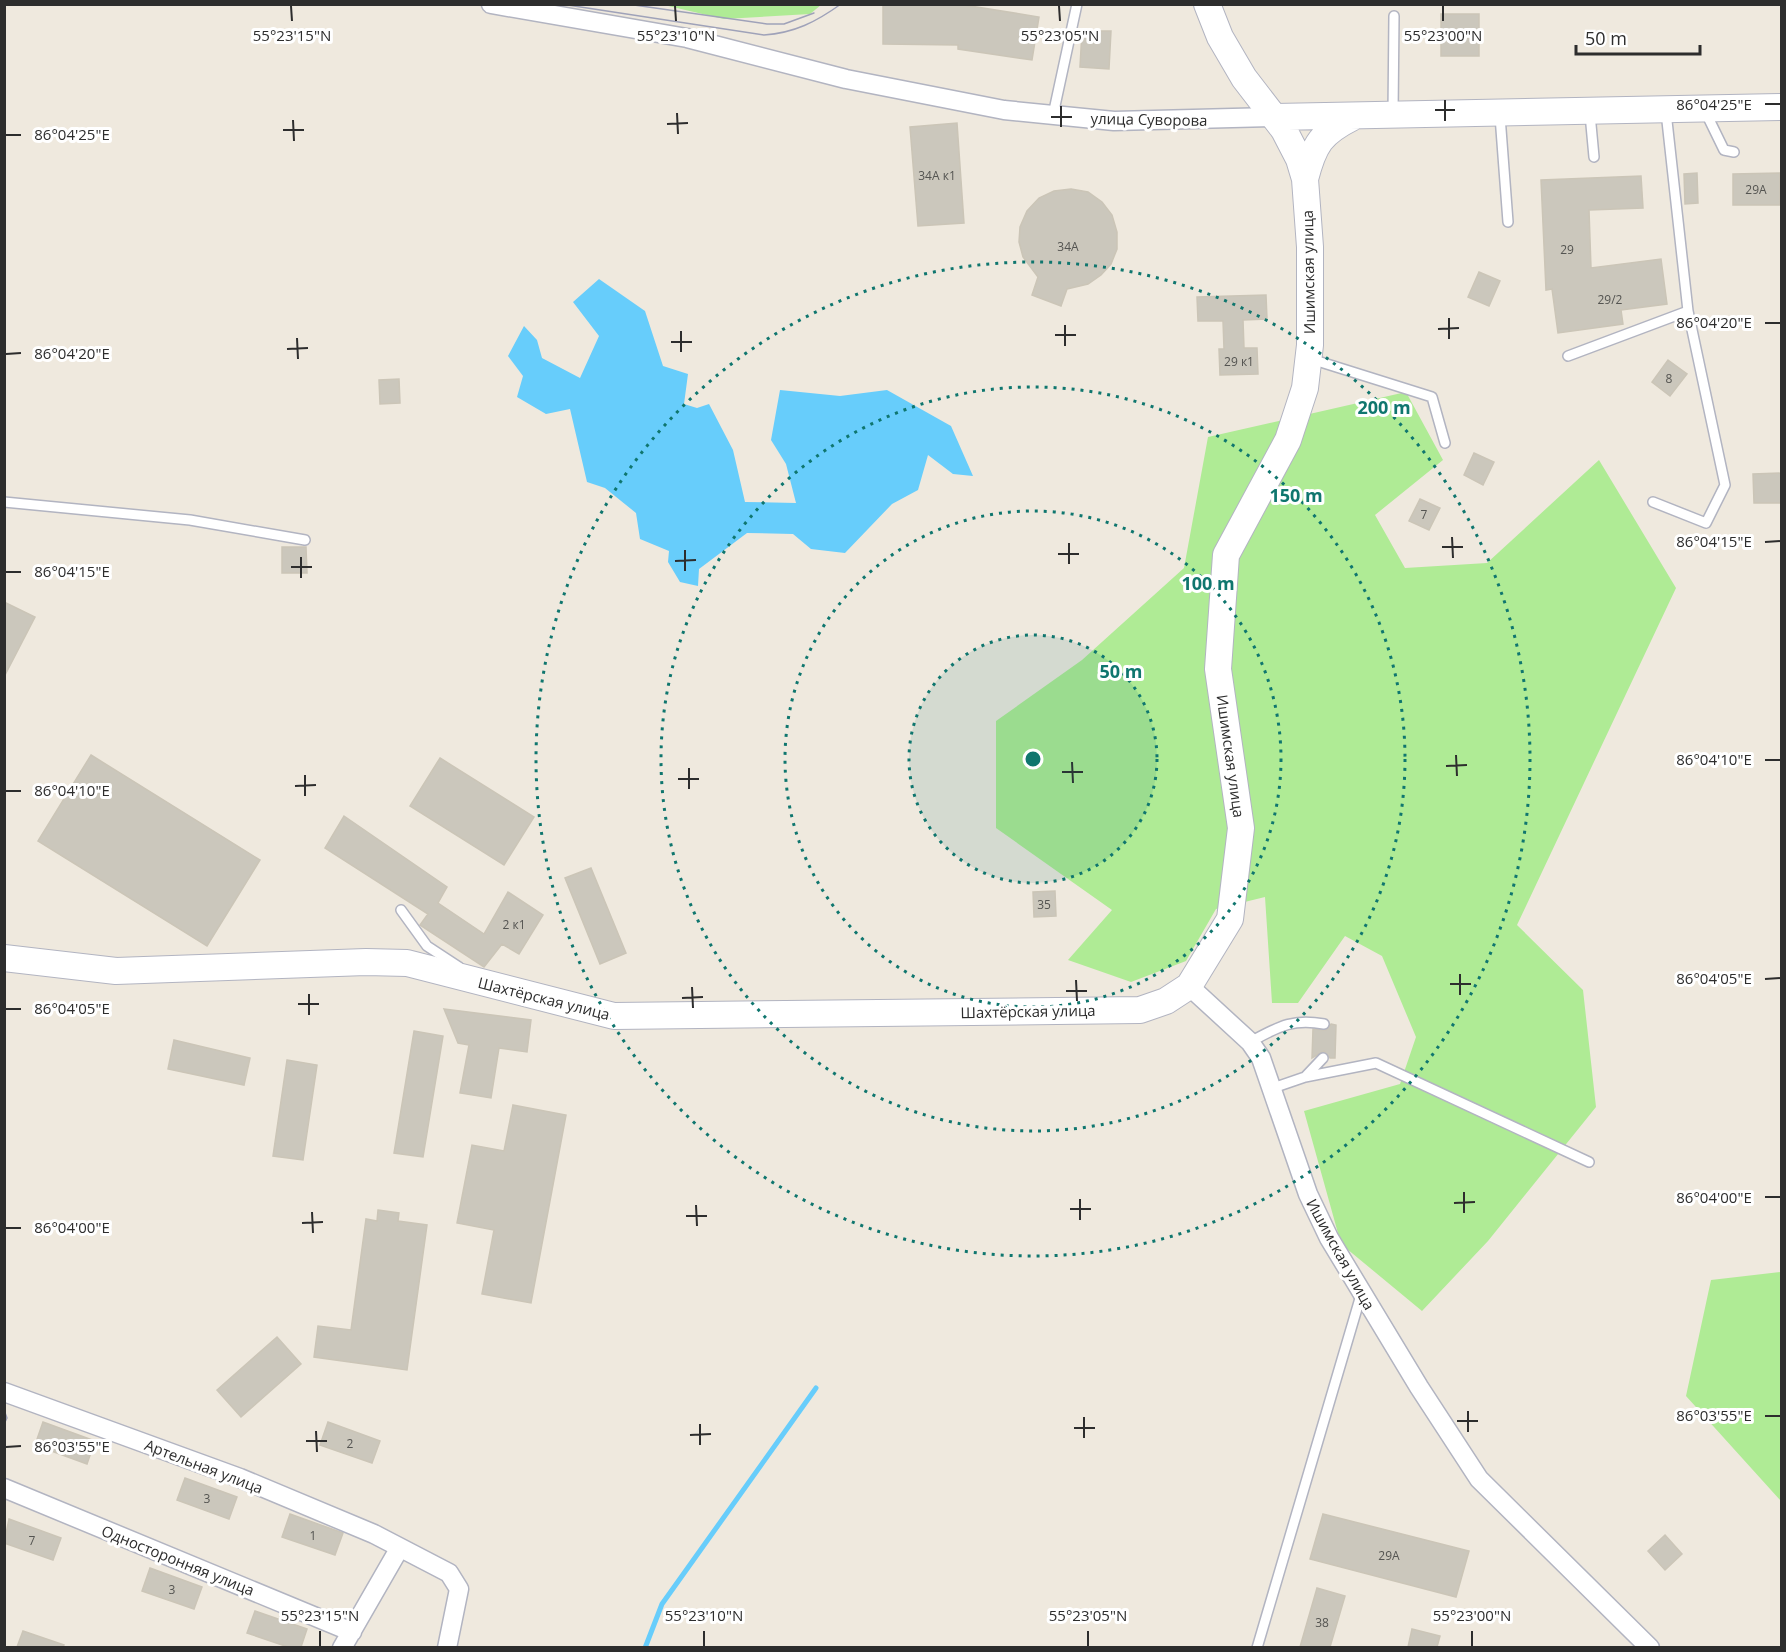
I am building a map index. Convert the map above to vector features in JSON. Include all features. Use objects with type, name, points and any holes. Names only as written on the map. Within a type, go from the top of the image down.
[{"type":"main road","name":"Ишимская улица","points":[[1189,986],[1230,919],[1241,828],[1218,669],[1226,555],[1288,440],[1299,412],[1309,358],[1310,246],[1305,179],[1293,144],[1244,78],[1220,37],[1207,4]]},
{"type":"main road","name":"улица Суворова","points":[[1275,117],[1782,107]]},
{"type":"main road","points":[[1305,179],[1310,159],[1319,140],[1332,128],[1355,116]]},
{"type":"main road","name":"Шахтёрская улица","points":[[4,958],[116,971],[366,962],[407,963],[614,1016],[1140,1010],[1166,1001],[1189,986]]},
{"type":"street","name":"улица Суворова","points":[[491,4],[687,38],[846,79],[1004,110],[1114,121],[1275,117]]},
{"type":"street","name":"Ишимская улица","points":[[1189,986],[1250,1042],[1261,1058],[1308,1194],[1329,1238],[1419,1387],[1479,1479],[1650,1647]]},
{"type":"street","name":"Артельная улица","points":[[4,1392],[240,1478],[374,1534],[449,1574],[456,1581],[459,1589],[447,1647]]},
{"type":"street","name":"Односторонняя улица","points":[[4,1488],[352,1632]]},
{"type":"street","points":[[342,1647],[399,1549]]},
{"type":"lane","points":[[1053,115],[1077,4]]},
{"type":"lane","points":[[1393,115],[1394,16]]},
{"type":"lane","points":[[1704,109],[1724,150],[1734,152]]},
{"type":"lane","points":[[1653,502],[1706,523],[1725,485],[1688,310],[1666,110]]},
{"type":"lane","points":[[1590,111],[1594,157]]},
{"type":"lane","points":[[1500,113],[1508,222]]},
{"type":"lane","points":[[1568,356],[1688,310]]},
{"type":"lane","points":[[1309,358],[1432,398],[1445,443]]},
{"type":"lane","points":[[4,502],[190,520],[305,540]]},
{"type":"lane","points":[[401,910],[427,945],[481,982]]},
{"type":"lane","points":[[1250,1042],[1287,1023],[1308,1021],[1324,1024]]},
{"type":"lane","points":[[1305,1077],[1323,1058]]},
{"type":"lane","points":[[1270,1089],[1305,1077],[1376,1063],[1589,1162]]},
{"type":"lane","points":[[1257,1647],[1362,1292]]},
{"type":"green space","points":[[664,5],[821,5],[810,14],[724,19]]},
{"type":"green space","points":[[1406,392],[1443,460],[1375,515],[1405,568],[1487,563],[1599,460],[1676,588],[1517,925],[1583,990],[1596,1107],[1488,1241],[1422,1311],[1341,1244],[1304,1111],[1400,1084],[1416,1037],[1382,956],[1345,936],[1298,1003],[1272,1003],[1265,897],[1216,909],[1186,961],[1131,982],[1068,960],[1112,910],[996,828],[996,721],[1082,660],[1184,568],[1208,437]]},
{"type":"green space","points":[[1782,1272],[1781,1501],[1686,1396],[1711,1280]]},
{"type":"water","points":[[599,279],[645,311],[663,366],[688,374],[684,404],[697,408],[709,404],[733,450],[745,502],[796,503],[786,464],[771,440],[780,390],[840,396],[887,390],[951,426],[973,476],[953,474],[928,455],[918,490],[892,504],[845,553],[811,549],[793,534],[747,533],[699,569],[698,586],[680,582],[668,562],[669,551],[640,539],[636,513],[605,488],[587,482],[570,409],[546,414],[517,397],[523,376],[508,356],[524,326],[537,340],[542,358],[580,378],[599,336],[573,302]]},
{"type":"building","points":[[883,4],[958,4],[1039,17],[1032,60],[958,49],[958,45],[883,44]]},
{"type":"building","points":[[1441,14],[1479,14],[1479,56],[1441,56]]},
{"type":"building","points":[[1082,31],[1111,31],[1109,69],[1080,67]]},
{"type":"building","points":[[957,123],[964,223],[918,226],[910,127]]},
{"type":"building","points":[[1697,173],[1698,203],[1685,204],[1684,174]]},
{"type":"building","points":[[1780,173],[1780,205],[1733,205],[1733,174]]},
{"type":"building","points":[[1641,176],[1643,208],[1589,210],[1591,268],[1661,259],[1667,304],[1621,310],[1623,324],[1558,333],[1552,289],[1546,290],[1541,180]]},
{"type":"building","points":[[1071,189],[1088,192],[1102,202],[1112,215],[1117,232],[1117,249],[1111,264],[1101,275],[1088,284],[1067,289],[1061,306],[1032,295],[1038,277],[1023,257],[1019,242],[1020,227],[1027,211],[1039,198],[1054,191]]},
{"type":"building","points":[[1479,272],[1500,281],[1489,306],[1468,297]]},
{"type":"building","points":[[1266,295],[1267,319],[1243,320],[1244,348],[1257,348],[1258,374],[1220,375],[1219,349],[1224,349],[1223,321],[1198,321],[1197,297]]},
{"type":"building","points":[[1668,360],[1687,374],[1670,396],[1652,382]]},
{"type":"building","points":[[399,379],[400,403],[380,404],[379,380]]},
{"type":"building","points":[[1474,453],[1494,462],[1483,485],[1464,475]]},
{"type":"building","points":[[1782,473],[1782,503],[1754,503],[1753,474]]},
{"type":"building","points":[[1420,499],[1440,508],[1429,530],[1409,521]]},
{"type":"building","points":[[282,547],[306,547],[307,573],[282,573]]},
{"type":"building","points":[[4,602],[35,617],[4,677]]},
{"type":"building","points":[[91,755],[260,860],[207,946],[38,841]]},
{"type":"building","points":[[440,758],[534,817],[504,865],[410,806]]},
{"type":"building","points":[[344,816],[447,887],[438,903],[484,934],[508,892],[543,915],[519,954],[502,944],[484,967],[420,925],[428,914],[325,848]]},
{"type":"building","points":[[591,868],[626,953],[600,964],[565,878]]},
{"type":"building","points":[[1055,891],[1056,916],[1034,917],[1033,892]]},
{"type":"building","points":[[444,1009],[531,1020],[527,1052],[499,1048],[491,1098],[460,1093],[469,1045],[458,1043]]},
{"type":"building","points":[[1331,1024],[1336,1025],[1335,1058],[1330,1058],[1324,1051],[1312,1058],[1313,1029],[1326,1030]]},
{"type":"building","points":[[414,1031],[443,1036],[423,1157],[394,1153]]},
{"type":"building","points":[[174,1040],[250,1058],[244,1085],[168,1069]]},
{"type":"building","points":[[287,1060],[317,1065],[303,1160],[273,1156]]},
{"type":"building","points":[[513,1105],[566,1115],[531,1303],[482,1294],[494,1230],[457,1223],[472,1145],[504,1151]]},
{"type":"building","points":[[378,1210],[399,1213],[398,1221],[427,1225],[407,1370],[314,1357],[318,1326],[351,1330],[366,1219],[377,1221]]},
{"type":"building","points":[[277,1337],[301,1364],[241,1417],[217,1390]]},
{"type":"building","points":[[43,1422],[95,1441],[87,1464],[35,1445]]},
{"type":"building","points":[[328,1422],[380,1441],[372,1463],[320,1445]]},
{"type":"building","points":[[185,1478],[237,1497],[229,1519],[177,1500]]},
{"type":"building","points":[[290,1514],[343,1533],[335,1555],[282,1537]]},
{"type":"building","points":[[1323,1514],[1469,1551],[1456,1597],[1310,1559]]},
{"type":"building","points":[[9,1519],[61,1538],[53,1560],[4,1543]]},
{"type":"building","points":[[1665,1535],[1682,1554],[1665,1570],[1648,1551]]},
{"type":"building","points":[[150,1568],[202,1587],[194,1609],[142,1591]]},
{"type":"building","points":[[1317,1588],[1345,1596],[1330,1647],[1300,1647]]},
{"type":"building","points":[[255,1611],[307,1629],[301,1647],[288,1647],[247,1633]]},
{"type":"building","points":[[1412,1629],[1440,1636],[1437,1647],[1408,1647]]},
{"type":"building","points":[[23,1631],[64,1645],[63,1647],[17,1647]]},
{"type":"waterway","points":[[645,1648],[662,1604],[816,1388]]},
{"type":"tram line","points":[[561,4],[764,35],[785,32],[804,25],[841,4]]},
{"type":"tram line","points":[[627,4],[767,24],[784,24],[814,13]]},
{"type":"tram line","points":[[4,1410],[7,1418],[4,1424]]}]
